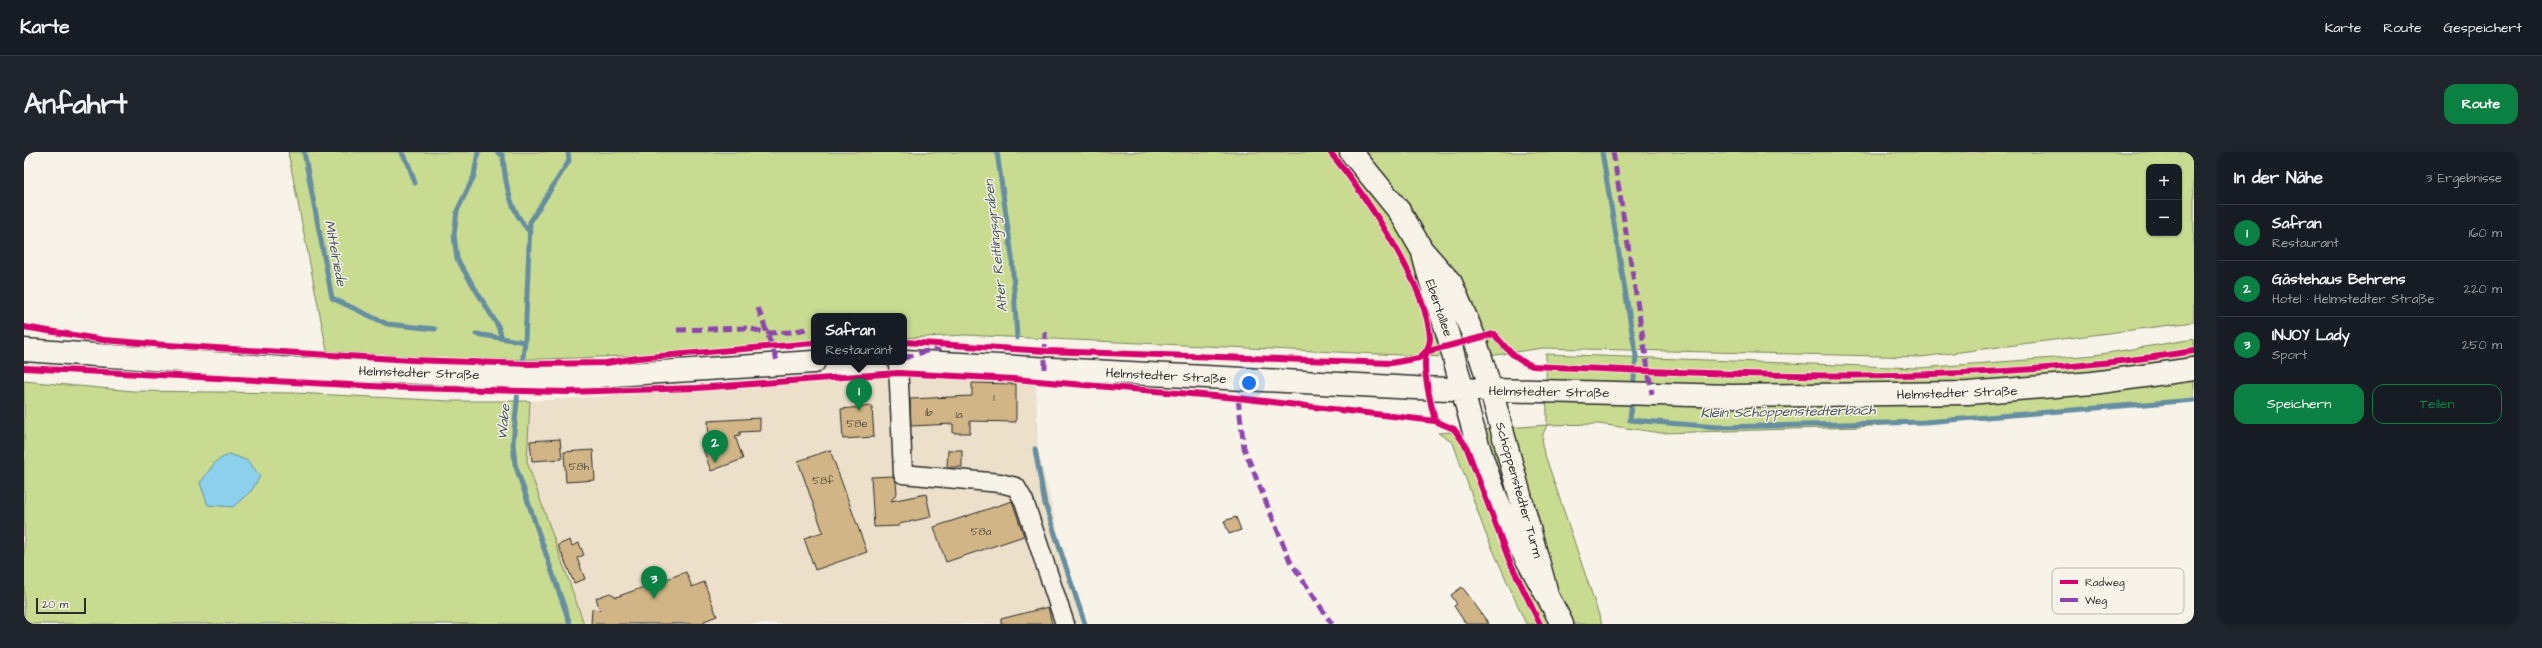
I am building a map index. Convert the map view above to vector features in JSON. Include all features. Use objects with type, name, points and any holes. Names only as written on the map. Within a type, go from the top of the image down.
[{"type":"street","name":"Ebertallee","points":[[1351,152],[1400,212],[1422,250],[1451,283],[1475,339],[1491,390]]},
{"type":"street","name":"Ebertallee","points":[[1422,250],[1429,282],[1451,345],[1461,390]]},
{"type":"street","name":"Helmstedter Straße","points":[[24,350],[282,368],[411,374],[566,378],[811,362]]},
{"type":"street","name":"Helmstedter Straße","points":[[907,361],[1461,390],[1733,396],[1968,393],[2093,383],[2194,369]]},
{"type":"street","points":[[898,365],[903,474],[1000,483],[1016,487],[1024,501],[1065,624]]},
{"type":"street","name":"Schöppenstedter Turm","points":[[1461,390],[1501,507],[1525,560],[1546,590],[1562,624]]},
{"type":"street","name":"Schöppenstedter Turm","points":[[1491,390],[1546,590]]},
{"type":"shaded area","points":[[898,377],[1013,381],[1036,384],[1038,450],[1081,624],[582,624],[527,462],[530,401]]},
{"type":"green space","points":[[288,152],[2194,152],[2194,322],[1921,357],[1543,348],[1488,356],[1445,357],[965,335],[907,338],[907,313],[811,313],[811,343],[644,355],[576,358],[462,359],[327,351]]},
{"type":"green space","points":[[2194,339],[2194,400],[1858,427],[1661,433],[1599,424],[1547,425],[1546,354],[1918,368],[2095,355]]},
{"type":"green space","points":[[24,381],[133,391],[295,393],[450,401],[530,401],[527,462],[584,624],[24,624]]},
{"type":"green space","points":[[1547,425],[1543,434],[1542,446],[1602,624],[1526,624],[1485,532],[1453,443],[1438,433]]},
{"type":"water","points":[[230,454],[248,461],[260,476],[252,490],[233,507],[208,505],[200,483],[216,461]]},
{"type":"building","points":[[972,383],[1016,384],[1016,422],[970,421],[970,433],[953,433],[953,424],[911,426],[910,399],[972,396]]},
{"type":"building","points":[[872,406],[874,437],[843,439],[841,409]]},
{"type":"building","points":[[760,418],[760,431],[740,432],[740,435],[735,436],[743,459],[711,471],[703,449],[709,447],[708,421]]},
{"type":"building","points":[[560,439],[562,459],[532,461],[530,441]]},
{"type":"building","points":[[593,450],[595,480],[566,482],[564,452]]},
{"type":"building","points":[[830,450],[867,552],[815,570],[804,538],[823,532],[798,461]]},
{"type":"building","points":[[948,450],[962,450],[962,467],[947,467]]},
{"type":"building","points":[[893,476],[896,482],[897,493],[891,501],[926,494],[931,517],[899,524],[899,526],[874,527],[871,477]]},
{"type":"building","points":[[1012,501],[1024,536],[946,562],[934,527]]},
{"type":"building","points":[[1236,517],[1241,530],[1229,534],[1224,521]]},
{"type":"building","points":[[570,540],[572,546],[579,543],[584,555],[577,558],[585,579],[574,583],[558,545]]},
{"type":"building","points":[[686,572],[692,587],[704,582],[717,616],[704,621],[705,624],[591,624],[592,609],[600,610],[596,598],[610,593],[616,597]]},
{"type":"building","points":[[1462,587],[1489,624],[1466,624],[1454,606],[1457,604],[1451,595]]},
{"type":"building","points":[[1048,607],[1052,624],[1001,624],[1001,619]]},
{"type":"waterway","name":"Mittelriede","points":[[304,152],[332,298],[387,324],[435,329]]},
{"type":"waterway","points":[[401,152],[408,163],[415,183]]},
{"type":"waterway","points":[[478,152],[474,176],[457,211],[454,235],[457,259],[498,326],[502,338]]},
{"type":"waterway","points":[[498,152],[503,156],[505,177],[513,206],[523,224],[530,232]]},
{"type":"waterway","name":"Wabe","points":[[521,371],[525,342],[530,222],[569,161],[568,152]]},
{"type":"waterway","name":"Alter Reitlingsgraben","points":[[997,152],[1012,257],[1017,338]]},
{"type":"waterway","name":"Klein Schöppenstedterbach","points":[[1602,152],[1636,356],[1633,389]]},
{"type":"waterway","name":"Mittelriede","points":[[476,334],[525,342]]},
{"type":"waterway","name":"Wabe","points":[[519,380],[513,443],[515,464],[570,624]]},
{"type":"waterway","name":"Klein Schöppenstedterbach","points":[[1632,399],[1630,420],[1718,427],[1925,422],[2194,400]]},
{"type":"waterway","name":"Alter Reitlingsgraben","points":[[1035,449],[1045,504],[1085,624]]},
{"type":"marked path","points":[[1613,152],[1652,394]]},
{"type":"marked path","points":[[758,308],[778,363]]},
{"type":"marked path","points":[[677,330],[747,328],[768,333],[791,332],[811,328]]},
{"type":"marked path","points":[[1045,332],[1045,369]]},
{"type":"marked path","points":[[907,357],[940,347]]},
{"type":"marked path","points":[[1238,398],[1244,448],[1290,561],[1332,624]]},
{"type":"cycle path","points":[[1330,152],[1344,169],[1375,214],[1406,266],[1418,292],[1426,316],[1430,338],[1425,358],[1425,368],[1428,391],[1435,421]]},
{"type":"cycle path","points":[[24,327],[104,340],[166,345],[412,360],[529,364],[606,363],[637,358],[811,343]]},
{"type":"cycle path","points":[[907,342],[1046,351],[1391,363],[1419,358],[1425,352],[1494,334],[1516,357],[1533,366],[1782,375],[1947,374],[2029,370],[2112,362],[2194,351]]},
{"type":"cycle path","points":[[24,368],[409,388],[566,392],[697,388],[898,373],[1014,379],[1238,398],[1435,421],[1454,429],[1466,446],[1509,560],[1540,624]]},
{"type":"place","name":"Safran","points":[[859,411]]},
{"type":"place","name":"Gästehaus Behrens","points":[[715,463]]},
{"type":"place","name":"INJOY Lady","points":[[654,599]]}]
